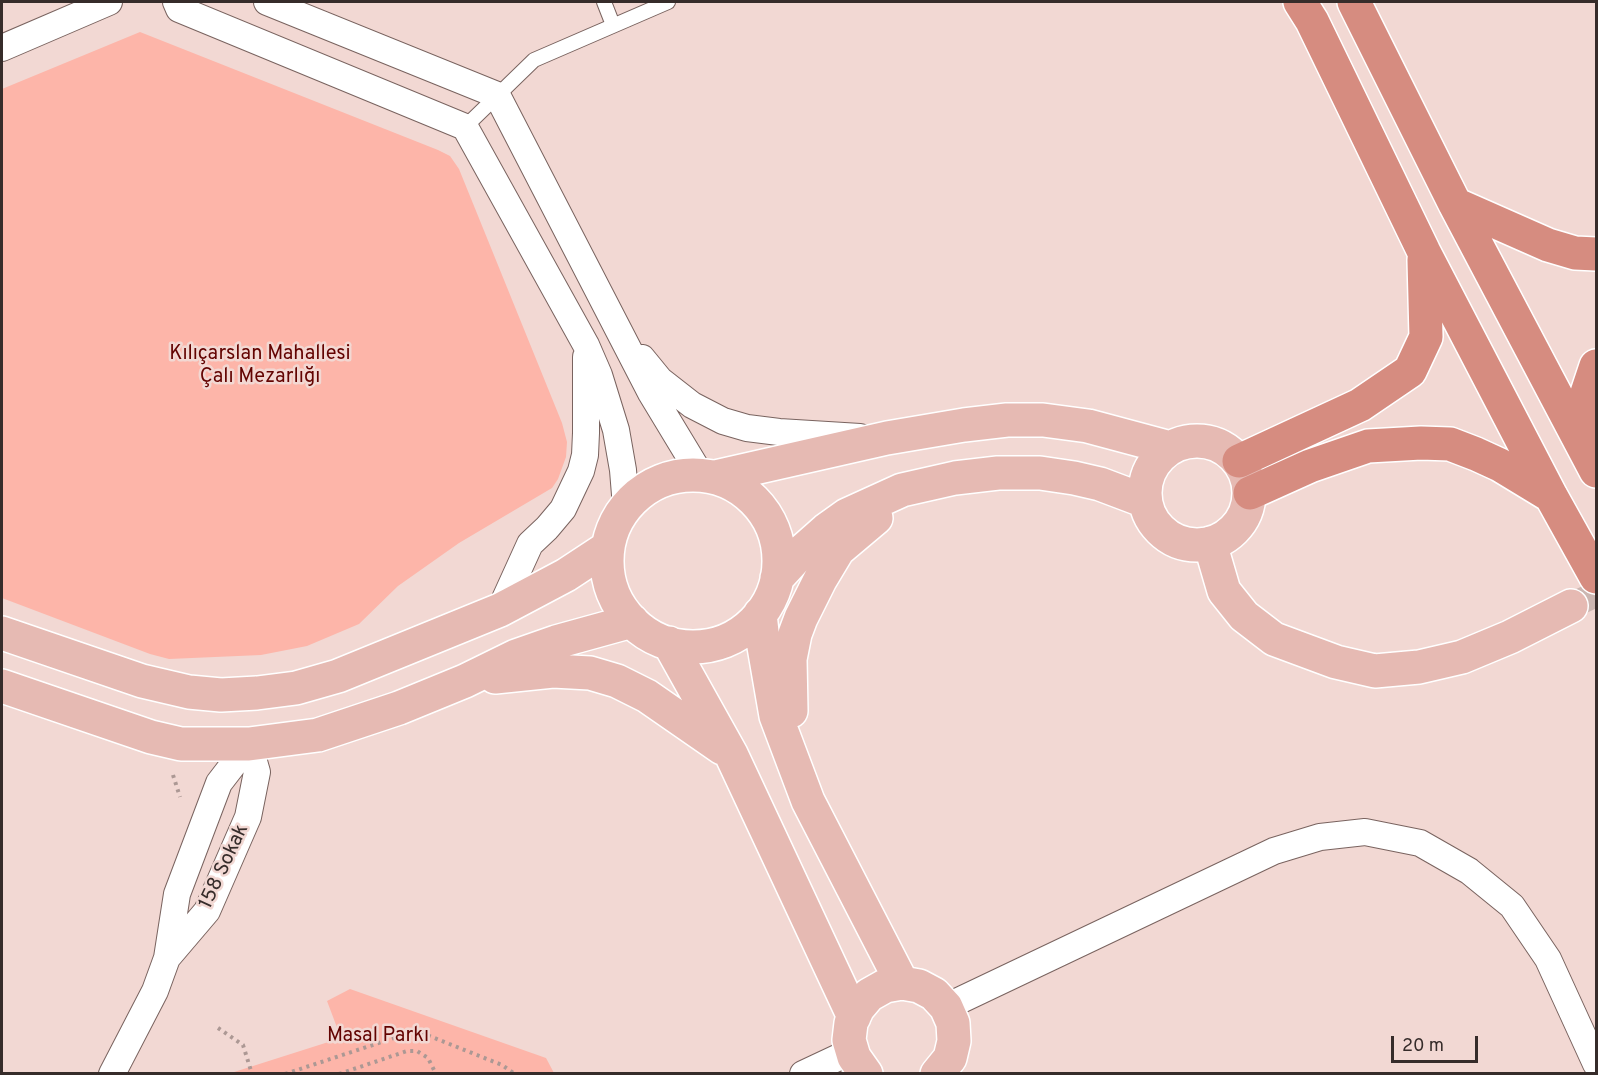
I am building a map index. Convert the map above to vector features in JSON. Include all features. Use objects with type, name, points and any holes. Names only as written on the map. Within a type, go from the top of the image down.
[{"type":"highway","points":[[1300,2],[1312,21],[1424,252],[1551,496],[1596,577]]},
{"type":"highway","points":[[1354,2],[1455,204],[1596,471]]},
{"type":"highway","points":[[1455,204],[1548,245],[1575,253],[1596,254]]},
{"type":"highway","points":[[1239,461],[1360,405],[1410,371],[1426,337],[1424,252]]},
{"type":"highway","points":[[1580,439],[1586,396],[1596,366]]},
{"type":"highway","points":[[1250,493],[1310,466],[1368,446],[1420,443],[1450,444],[1476,454],[1500,465],[1551,496]]},
{"type":"main road","points":[[707,476],[741,489],[761,507],[774,531],[779,558],[777,578],[776,586],[760,614],[744,630],[718,643],[689,647],[661,641],[636,626],[618,604],[607,577],[607,548],[616,520],[634,497],[658,482],[687,475],[707,476],[887,438],[996,421],[1043,420],[1088,426],[1170,448]]},
{"type":"main road","points":[[1193,440],[1211,442],[1227,449],[1239,461],[1248,476],[1250,493],[1247,510],[1239,525],[1226,537],[1210,543],[1193,545],[1177,541],[1162,532],[1151,518],[1145,501],[1145,484],[1150,468],[1162,454],[1176,444],[1193,440]]},
{"type":"main road","points":[[777,578],[800,553],[847,515],[902,490],[998,473],[1041,473],[1100,484],[1145,501]]},
{"type":"main road","points":[[792,758],[790,659],[801,618],[838,550],[873,520],[902,490]]},
{"type":"main road","points":[[1210,543],[1224,591],[1244,616],[1266,634],[1335,662],[1376,670],[1419,667],[1462,657],[1510,637],[1571,606]]},
{"type":"main road","points":[[2,633],[142,681],[189,692],[221,695],[296,688],[338,676],[500,610],[566,575],[607,548]]},
{"type":"main road","points":[[760,614],[776,716],[808,801],[902,983]]},
{"type":"main road","points":[[2,686],[151,737],[181,744],[249,744],[318,735],[399,708],[465,681],[516,656],[556,642],[632,621]]},
{"type":"main road","points":[[669,643],[731,754],[854,1017]]},
{"type":"main road","points":[[465,681],[553,671],[602,676],[647,696],[731,754]]},
{"type":"main road","points":[[249,744],[256,693]]},
{"type":"main road","points":[[859,1062],[849,1040],[851,1023],[858,1008],[869,995],[885,986],[902,983],[919,986],[934,994],[946,1007],[953,1023],[954,1041],[950,1058],[937,1074]]},
{"type":"street","points":[[2,48],[109,2]]},
{"type":"street","points":[[176,2],[179,9],[465,127],[586,345],[605,393],[616,430],[627,507]]},
{"type":"street","points":[[267,2],[497,94],[651,393],[707,476]]},
{"type":"street","points":[[620,332],[660,380],[692,405],[723,421],[747,428],[779,432],[887,438]]},
{"type":"street","points":[[500,610],[530,544],[563,509],[581,471],[585,455],[586,434],[586,345]]},
{"type":"street","points":[[167,958],[177,894],[219,783],[249,744]]},
{"type":"street","name":"158 Sokak","points":[[112,1074],[155,991],[167,958],[207,911],[248,817],[257,772],[249,744]]},
{"type":"street","points":[[946,1007],[1274,850],[1320,837],[1365,832],[1420,843],[1469,871],[1512,906],[1548,959],[1596,1064]]},
{"type":"street","points":[[804,1074],[859,1062]]},
{"type":"lane","points":[[604,2],[613,25]]},
{"type":"lane","points":[[465,127],[534,60],[668,2]]},
{"type":"path","points":[[218,1028],[243,1045],[252,1074]]},
{"type":"path","points":[[285,1074],[409,1032],[422,1033],[502,1065],[515,1074]]},
{"type":"path","points":[[339,1074],[407,1051],[417,1051],[428,1058],[436,1074]]},
{"type":"green space","name":"Kılıçarslan Mahallesi Çalı Mezarlığı","points":[[140,32],[450,156],[459,169],[562,423],[567,442],[566,457],[552,488],[459,543],[398,586],[359,624],[307,646],[261,655],[169,659],[150,654],[2,598],[2,89]]},
{"type":"green space","name":"Masal Parkı","points":[[350,989],[546,1058],[554,1073],[231,1073],[341,1038],[327,1001]]},
{"type":"tunnel","points":[[1571,606],[1596,594]]}]
